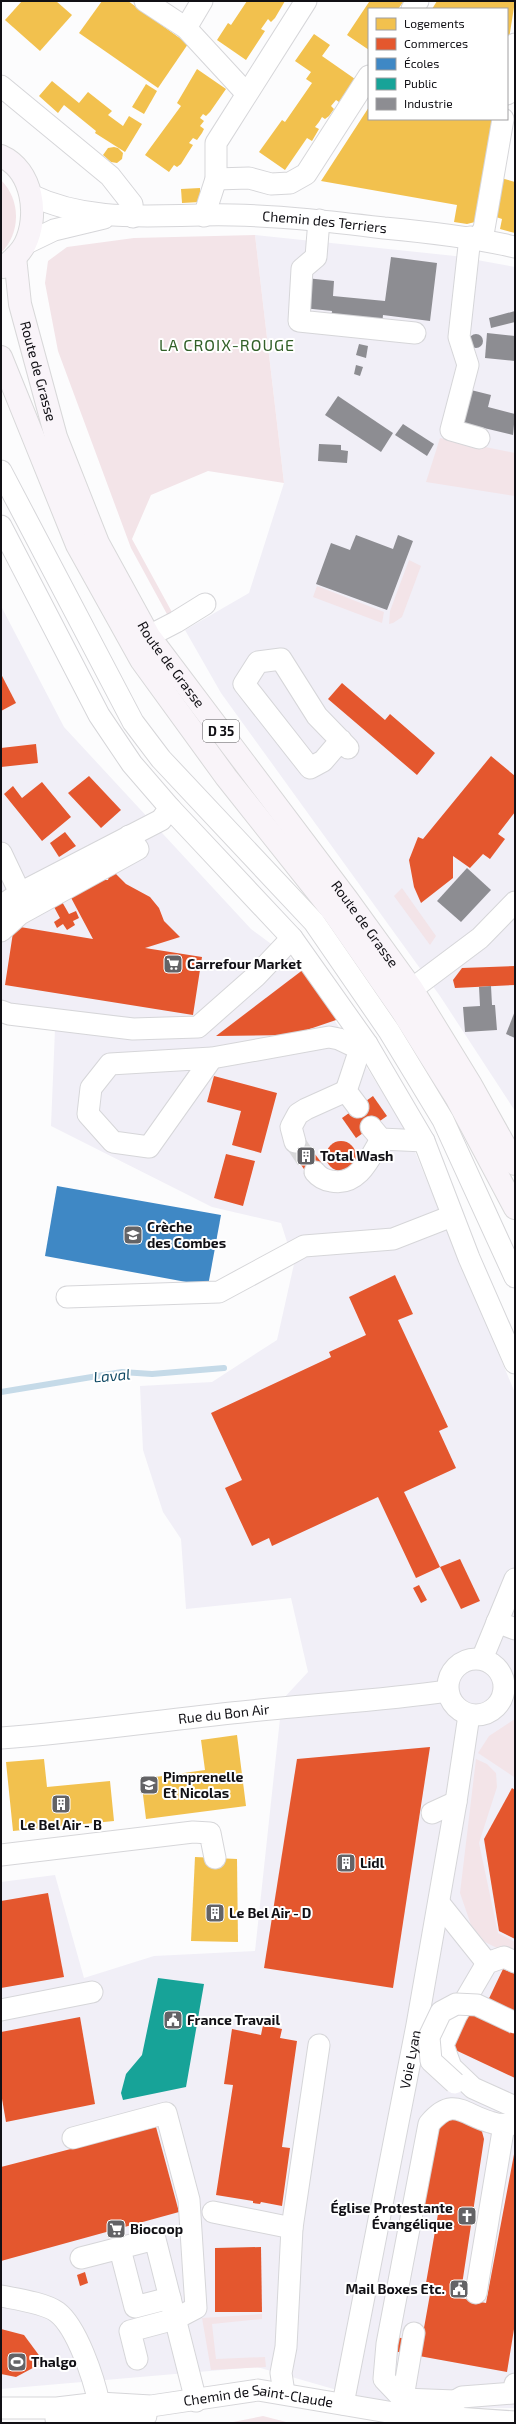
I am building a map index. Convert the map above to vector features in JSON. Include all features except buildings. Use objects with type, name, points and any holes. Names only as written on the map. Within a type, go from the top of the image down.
[{"type":"main road","points":[[1,156],[21,174],[31,195],[33,221],[14,257]]},
{"type":"main road","name":"Route de Grasse","points":[[14,257],[20,304],[56,437],[98,543],[149,636],[347,899],[412,989],[471,1085],[514,1160]]},
{"type":"main road","name":"Route de Grasse","points":[[1,357],[77,545],[141,660],[226,777],[334,913],[402,1011],[457,1099],[515,1208]]},
{"type":"street","points":[[145,1],[186,28],[246,93]]},
{"type":"street","points":[[186,28],[202,1]]},
{"type":"street","points":[[204,216],[216,179],[216,143],[246,93],[306,1]]},
{"type":"street","points":[[508,88],[515,44]]},
{"type":"street","points":[[216,179],[250,178],[271,184],[290,183],[306,174],[368,78]]},
{"type":"street","points":[[1,86],[110,176],[132,204],[133,217]]},
{"type":"street","points":[[479,438],[451,430],[468,365],[459,337],[474,238],[484,229],[503,120]]},
{"type":"street","name":"Chemin des Terriers","points":[[31,195],[52,205],[112,216],[232,215],[319,220],[474,238],[515,247]]},
{"type":"street","name":"Chemin des Terriers","points":[[14,257],[54,230],[112,216]]},
{"type":"street","points":[[319,220],[316,257],[302,269],[299,321],[415,333]]},
{"type":"street","points":[[1,471],[133,722],[161,759],[314,922],[389,1031],[443,1120],[515,1277]]},
{"type":"street","points":[[1,526],[99,715],[132,764],[170,808],[292,938],[364,1046],[424,1141],[452,1216],[463,1261],[515,1363]]},
{"type":"street","points":[[149,636],[176,622],[205,604]]},
{"type":"street","points":[[281,659],[317,716],[345,744],[323,761],[310,768],[244,684],[258,662],[281,659]]},
{"type":"street","points":[[1,931],[20,914],[134,843],[161,820],[170,808]]},
{"type":"street","points":[[1,906],[20,893],[134,843]]},
{"type":"street","points":[[1,853],[20,893]]},
{"type":"street","points":[[412,989],[480,938],[515,902]]},
{"type":"street","points":[[1,1011],[9,1014],[133,1029],[198,1027],[237,992],[292,938]]},
{"type":"street","points":[[212,1058],[149,1147],[113,1142],[88,1114],[91,1088],[110,1064],[212,1058],[329,1037],[364,1046]]},
{"type":"street","points":[[295,1142],[291,1127],[298,1114],[352,1099],[364,1046]]},
{"type":"street","points":[[315,1172],[326,1180],[334,1182],[342,1182],[355,1177],[366,1165],[376,1133],[424,1141]]},
{"type":"street","points":[[67,1297],[219,1292],[304,1246],[393,1239],[452,1216]]},
{"type":"street","points":[[482,1659],[509,1621],[515,1579]]},
{"type":"street","points":[[482,1659],[496,1666],[503,1680],[509,1698],[483,1714],[469,1715],[454,1706],[447,1691],[448,1677],[456,1666],[468,1660],[482,1659]]},
{"type":"street","name":"Rue du Bon Air","points":[[1,1738],[53,1734],[285,1707],[363,1702],[447,1691]]},
{"type":"street","name":"Voie Lyan","points":[[343,2404],[439,1903],[469,1715]]},
{"type":"street","points":[[432,1813],[456,1802]]},
{"type":"street","points":[[1,1855],[193,1832],[210,1833],[215,1858]]},
{"type":"street","points":[[439,1903],[487,1963]]},
{"type":"street","points":[[464,2086],[451,2067],[443,2045],[456,2016],[487,1963],[504,1957],[515,1962]]},
{"type":"street","points":[[1,2010],[92,1992]]},
{"type":"street","points":[[515,2023],[477,2005],[456,2004],[441,2012],[429,2037],[432,2061],[464,2086],[515,2107]]},
{"type":"street","points":[[284,2393],[281,2373],[286,2347],[292,2228],[319,2045]]},
{"type":"street","points":[[398,2412],[384,2379],[387,2350],[429,2124],[439,2113],[450,2109],[467,2111],[489,2122],[510,2124],[476,2293]]},
{"type":"street","points":[[73,2138],[166,2113],[189,2200],[196,2308],[175,2319],[130,2331],[137,2359]]},
{"type":"street","points":[[213,2212],[292,2228]]},
{"type":"street","points":[[81,2258],[155,2239],[196,2401]]},
{"type":"street","points":[[120,2249],[135,2307],[170,2298]]},
{"type":"street","points":[[1,2296],[27,2301],[57,2311],[71,2329],[96,2386],[99,2403]]},
{"type":"street","points":[[398,2412],[414,2333]]},
{"type":"street","points":[[455,2405],[513,2393],[515,2384]]},
{"type":"street","name":"Chemin de Saint-Claude","points":[[1,2408],[57,2408],[99,2403],[151,2406],[196,2401],[258,2390],[398,2412]]},
{"type":"street","name":"Chemin de Saint-Claude","points":[[1,2418],[104,2419],[154,2416],[236,2403],[260,2402],[398,2412],[455,2405],[515,2422]]},
{"type":"shaded area","points":[[1,180],[8,188],[12,197],[16,216],[12,236],[8,245],[1,253]]},
{"type":"shaded area","points":[[255,235],[455,256],[515,267],[515,1111],[440,996],[221,693],[185,630],[249,593],[284,483]]},
{"type":"shaded area","points":[[255,235],[284,483],[208,471],[151,495],[132,539],[173,614],[168,616],[131,548],[58,351],[45,283],[48,261],[67,247],[134,238]]},
{"type":"shaded area","points":[[440,438],[515,453],[515,496],[426,482]]},
{"type":"shaded area","points":[[409,560],[421,566],[402,617],[389,624],[390,611]]},
{"type":"shaded area","points":[[317,586],[384,612],[382,623],[313,597]]},
{"type":"shaded area","points":[[1,606],[64,727],[251,929],[293,960],[369,1071],[406,1130],[515,1393],[515,2408],[396,2407],[257,2367],[1,2389],[1,1882],[55,1875],[84,1978],[154,1956],[255,1951],[282,1700],[308,1672],[291,1598],[186,1609],[181,1539],[163,1512],[143,1450],[140,1386],[212,1382],[277,1340],[294,1264],[281,1223],[212,1207],[51,1126],[55,1029],[1,1019]]},
{"type":"shaded area","points":[[402,888],[436,936],[430,945],[394,896]]},
{"type":"shaded area","points":[[515,1719],[514,1777],[478,1753],[489,1736]]},
{"type":"shaded area","points":[[476,1759],[487,1764],[496,1773],[497,1787],[479,1843],[498,1933],[515,1942],[515,1957],[485,1942],[471,1925],[460,1893]]},
{"type":"shaded area","points":[[262,2314],[262,2319],[212,2324],[216,2359],[265,2357],[266,2367],[211,2370],[202,2318]]},
{"type":"shaded area","points":[[263,2416],[290,2423],[228,2423]]},
{"type":"waterway","name":"Laval","points":[[1,1392],[122,1372],[152,1374],[224,1368]]},
{"type":"tunnel","points":[[295,1142],[315,1172]]},
{"type":"place","name":"Carrefour Market","points":[[173,964]]},
{"type":"place","name":"Total Wash","points":[[306,1156]]},
{"type":"place","name":"Crèche des Combes","points":[[133,1235]]},
{"type":"place","name":"Pimprenelle Et Nicolas","points":[[149,1785]]},
{"type":"place","name":"Le Bel Air - B","points":[[61,1804]]},
{"type":"place","name":"Lidl","points":[[346,1863]]},
{"type":"place","name":"Le Bel Air - D","points":[[215,1913]]},
{"type":"place","name":"France Travail","points":[[173,2020]]},
{"type":"place","name":"Église Protestante Évangélique","points":[[467,2216]]},
{"type":"place","name":"Biocoop","points":[[116,2229]]},
{"type":"place","name":"Mail Boxes Etc.","points":[[459,2289]]},
{"type":"place","name":"Thalgo","points":[[17,2362]]},
{"type":"district","name":"LA CROIX-ROUGE","points":[[227,345]]}]
